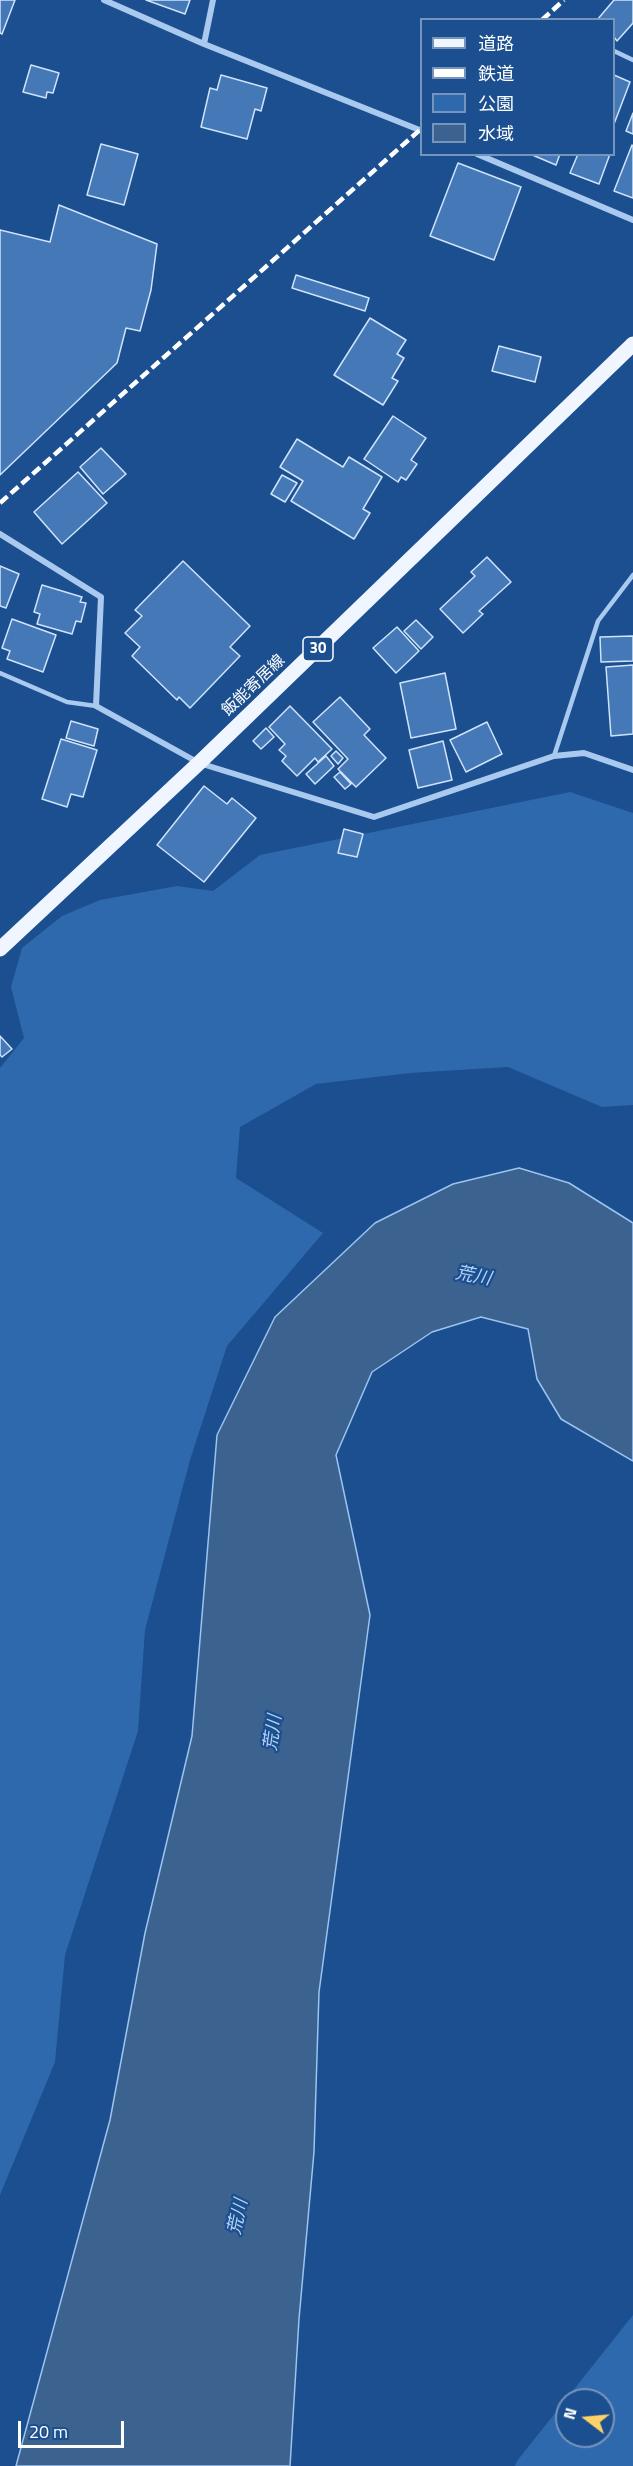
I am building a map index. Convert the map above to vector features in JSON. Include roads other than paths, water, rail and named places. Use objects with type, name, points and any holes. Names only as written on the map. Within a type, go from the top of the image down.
[{"type":"main road","name":"飯能寄居線","points":[[0,949],[199,764],[633,344]]},
{"type":"street","points":[[104,0],[204,44],[420,130]]},
{"type":"street","points":[[204,44],[213,0]]},
{"type":"street","points":[[482,156],[633,220]]},
{"type":"street","points":[[0,534],[101,597],[96,706],[199,764],[374,817],[554,756],[584,753],[633,770]]},
{"type":"lane","points":[[615,51],[633,60]]},
{"type":"lane","points":[[554,756],[598,621],[633,575]]},
{"type":"lane","points":[[0,673],[68,702],[96,706]]},
{"type":"water","name":"荒川","points":[[519,1168],[569,1183],[633,1223],[633,1461],[561,1419],[537,1379],[528,1329],[481,1317],[432,1332],[372,1372],[336,1455],[370,1615],[319,1992],[314,2152],[299,2319],[290,2466],[16,2466],[110,2120],[145,1933],[192,1736],[217,1435],[275,1317],[375,1223],[453,1184]]},
{"type":"railway","points":[[544,18],[564,0]]},
{"type":"railway","points":[[0,503],[420,130]]}]
